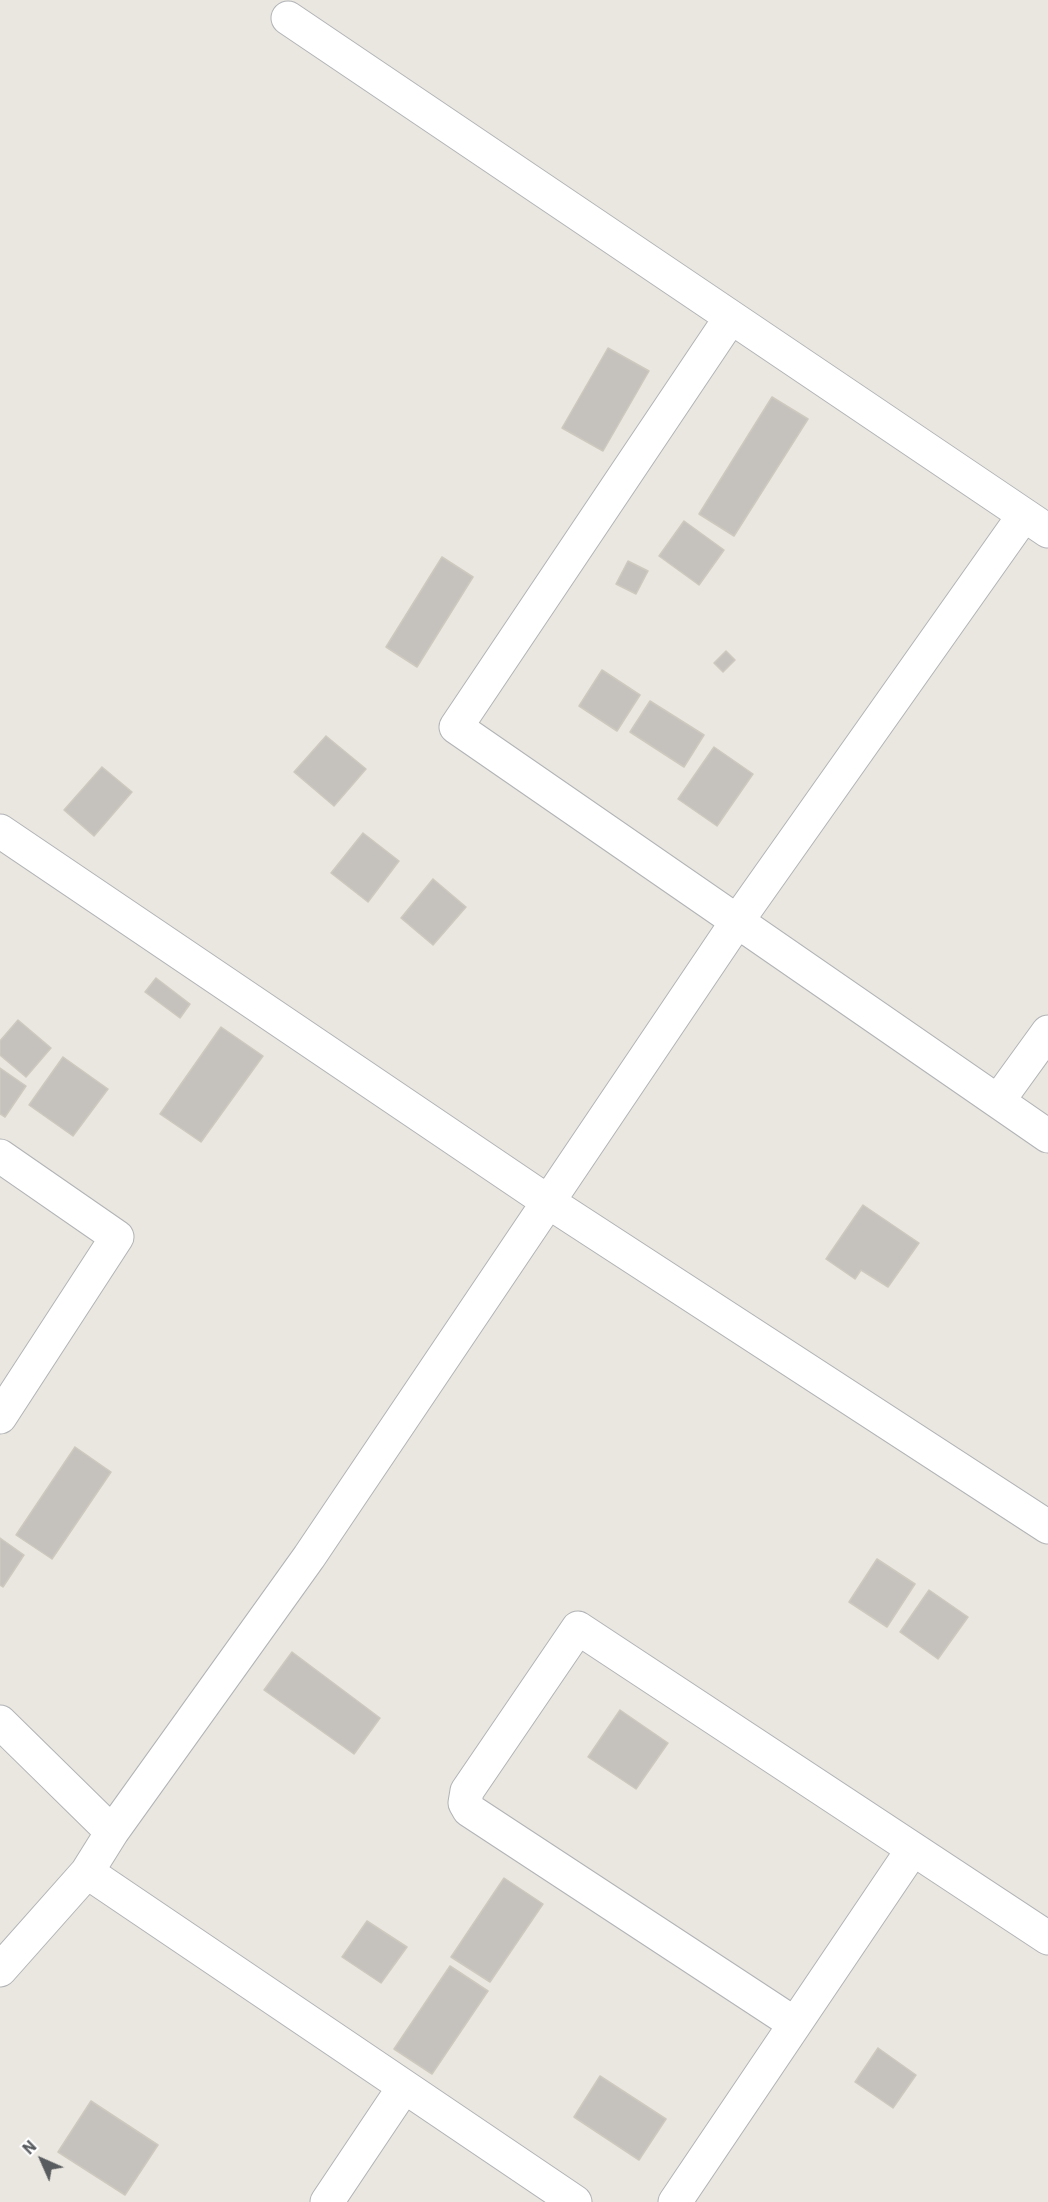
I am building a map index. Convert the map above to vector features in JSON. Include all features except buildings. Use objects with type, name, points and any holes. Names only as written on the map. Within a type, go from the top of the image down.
[{"type":"street","points":[[0,1970],[87,1872],[112,1832],[309,1557],[738,920],[1042,527],[288,18]]},
{"type":"street","points":[[731,317],[456,727],[1048,1136]]},
{"type":"street","points":[[0,831],[548,1201],[1048,1527]]},
{"type":"street","points":[[998,1101],[1048,1032]]},
{"type":"street","points":[[0,1156],[117,1237],[0,1417]]},
{"type":"street","points":[[795,2024],[469,1810],[465,1803],[467,1791],[578,1628],[1048,1938]]},
{"type":"street","points":[[0,1722],[112,1832]]},
{"type":"street","points":[[675,2202],[913,1849]]},
{"type":"street","points":[[87,1872],[575,2202]]},
{"type":"street","points":[[327,2202],[404,2087]]}]
